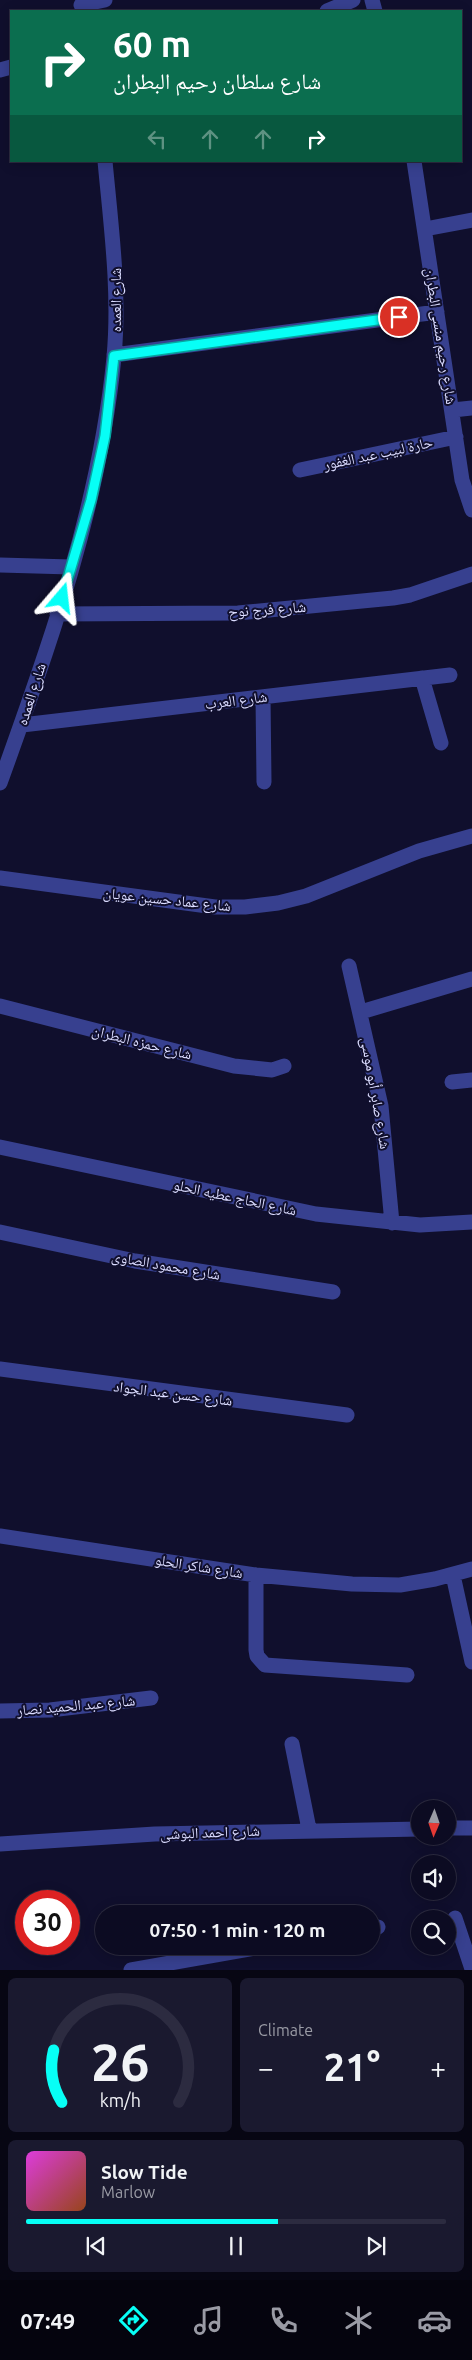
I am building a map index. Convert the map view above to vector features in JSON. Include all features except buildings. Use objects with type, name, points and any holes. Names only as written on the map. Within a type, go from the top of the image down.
[{"type":"street","points":[[81,5],[105,0]]},
{"type":"street","points":[[329,10],[353,0]]},
{"type":"street","name":"شارع العمده","points":[[0,783],[7,746],[22,725],[57,614],[91,500],[105,436],[114,356],[116,277],[105,162]]},
{"type":"street","name":"شارع رحيم منسى البطران","points":[[414,162],[453,410],[462,480],[472,510]]},
{"type":"street","points":[[425,229],[472,220]]},
{"type":"street","points":[[114,356],[437,312]]},
{"type":"street","points":[[453,410],[472,408]]},
{"type":"street","name":"حارة لبيب عبد الغفور","points":[[300,470],[456,437]]},
{"type":"street","points":[[0,566],[71,567]]},
{"type":"street","name":"شارع فرج نوح","points":[[57,614],[238,612],[393,598],[410,595],[472,574]]},
{"type":"street","name":"شارع العرب","points":[[22,725],[450,675]]},
{"type":"street","points":[[422,678],[441,743]]},
{"type":"street","points":[[263,697],[264,782]]},
{"type":"street","name":"شارع عماد حسين عويان","points":[[0,878],[215,907],[245,907],[278,903],[306,896],[419,851],[472,836]]},
{"type":"street","name":"شارع صابر أبو موسى","points":[[349,966],[381,1106],[392,1223]]},
{"type":"street","points":[[361,1012],[472,979]]},
{"type":"street","name":"شارع حمزه البطران","points":[[0,1006],[234,1066],[272,1070],[284,1066]]},
{"type":"street","points":[[452,1082],[472,1080]]},
{"type":"street","name":"شارع الحاج عطيه الحلو","points":[[0,1147],[316,1214],[420,1225],[472,1222]]},
{"type":"street","name":"شارع محمود الصاوى","points":[[0,1232],[135,1261],[333,1292]]},
{"type":"street","name":"شارع حسن عبد الجواد","points":[[0,1370],[347,1415]]},
{"type":"street","name":"شارع شاكر الحلو","points":[[0,1536],[256,1575],[352,1584],[400,1585],[453,1575],[472,1569]]},
{"type":"street","points":[[256,1575],[256,1650],[257,1656],[265,1665],[407,1676]]},
{"type":"street","points":[[453,1575],[472,1662]]},
{"type":"street","name":"شارع عبد الحميد نصار","points":[[0,1711],[50,1710],[151,1698]]},
{"type":"street","points":[[292,1744],[309,1829]]},
{"type":"street","points":[[456,1828],[472,1828]]},
{"type":"street","name":"شارع احمد البوشى","points":[[0,1844],[156,1834],[309,1829],[411,1829]]},
{"type":"street","points":[[456,1921],[472,1969]]},
{"type":"street","points":[[131,1970],[215,1955]]},
{"type":"route","points":[[62,598],[91,500],[105,436],[114,356],[399,317]]}]
